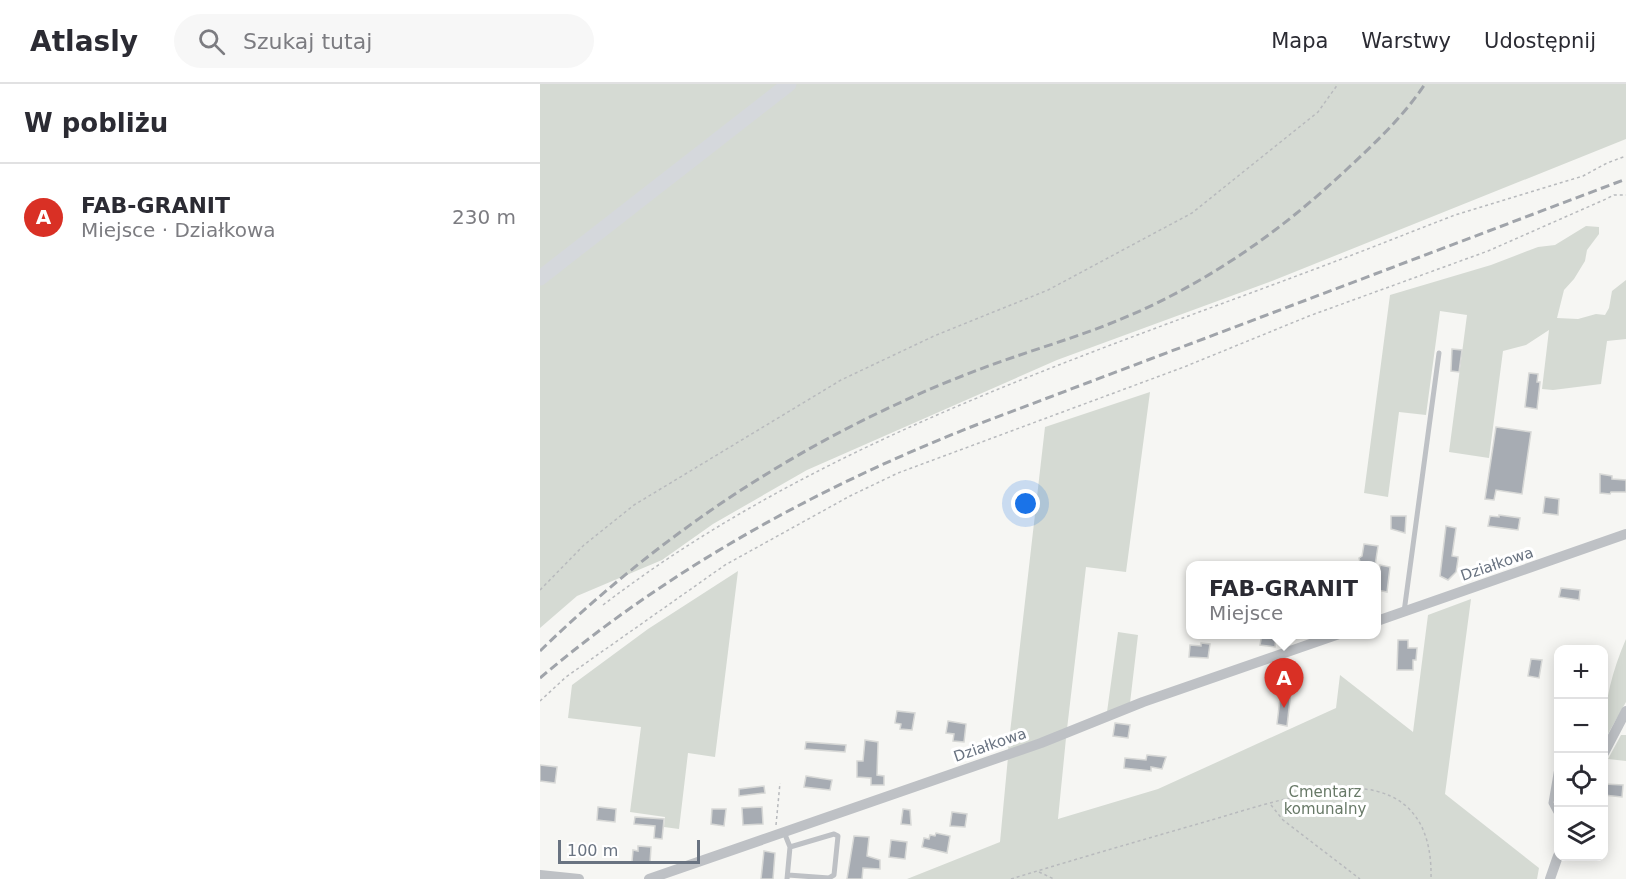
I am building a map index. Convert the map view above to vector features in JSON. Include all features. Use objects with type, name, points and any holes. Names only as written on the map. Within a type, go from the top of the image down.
[{"type":"street","points":[[540,278],[789,84]]},
{"type":"street","name":"Działkowa","points":[[1381,620],[1626,534]]},
{"type":"street","name":"Działkowa","points":[[649,879],[1041,743],[1143,702],[1325,639]]},
{"type":"street","points":[[1608,745],[1626,711]]},
{"type":"street","points":[[1550,879],[1556,861]]},
{"type":"street","points":[[540,875],[579,879]]},
{"type":"lane","points":[[1404,612],[1438,353]]},
{"type":"lane","points":[[1554,785],[1551,803],[1554,809]]},
{"type":"lane","points":[[779,833],[790,847],[788,877],[830,878],[834,875],[838,836],[834,834],[790,847]]},
{"type":"path","points":[[540,590],[584,545],[634,505],[841,380],[934,336],[1048,290],[1192,213],[1318,112],[1338,84]]},
{"type":"path","points":[[603,605],[633,582],[710,532],[815,474],[915,425],[976,399],[1455,215],[1583,176],[1626,156]]},
{"type":"path","points":[[540,701],[566,677],[726,565],[850,496],[898,473],[1184,366],[1309,316],[1488,252],[1614,195],[1626,195]]},
{"type":"path","points":[[779,833],[780,783]]},
{"type":"path","points":[[1011,879],[1270,803],[1334,790],[1360,789],[1376,791],[1389,796],[1414,814],[1428,840],[1431,879]]},
{"type":"path","points":[[1270,803],[1283,820],[1360,879]]},
{"type":"path","points":[[1037,871],[1054,879]]},
{"type":"green space","points":[[540,84],[1626,84],[1626,139],[1272,281],[1057,360],[807,470],[713,524],[662,560],[577,596],[540,628]]},
{"type":"green space","points":[[1586,226],[1599,227],[1599,234],[1587,250],[1585,261],[1574,279],[1564,290],[1557,318],[1578,319],[1596,314],[1605,315],[1609,308],[1612,291],[1626,280],[1626,339],[1607,341],[1601,384],[1553,390],[1542,389],[1549,330],[1526,345],[1503,351],[1489,458],[1449,452],[1467,315],[1440,311],[1426,415],[1399,412],[1388,497],[1364,493],[1390,295],[1491,265],[1538,247],[1555,245]]},
{"type":"green space","points":[[1150,392],[1126,572],[1086,567],[1067,729],[1008,750],[1045,427]]},
{"type":"green space","points":[[738,571],[715,757],[688,753],[679,829],[664,827],[665,817],[630,812],[641,727],[568,718],[572,685],[648,629]]},
{"type":"green space","name":"Cmentarz komunalny","points":[[1471,599],[1445,794],[1539,868],[1537,879],[907,879],[1000,842],[1008,757],[1066,738],[1058,819],[1158,789],[1336,708],[1340,675],[1413,732],[1428,615]]},
{"type":"green space","points":[[1118,632],[1138,635],[1130,703],[1107,712]]},
{"type":"green space","points":[[1626,639],[1626,702],[1608,734],[1608,696]]},
{"type":"green space","points":[[1621,735],[1626,735],[1626,761],[1608,759]]},
{"type":"building","points":[[1452,349],[1462,350],[1459,372],[1451,371]]},
{"type":"building","points":[[1529,373],[1538,374],[1537,382],[1540,382],[1537,409],[1525,407]]},
{"type":"building","points":[[1496,427],[1531,432],[1522,494],[1496,490],[1494,500],[1485,499]]},
{"type":"building","points":[[1600,474],[1612,476],[1612,479],[1626,480],[1626,492],[1600,493]]},
{"type":"building","points":[[1545,497],[1559,499],[1558,515],[1543,513]]},
{"type":"building","points":[[1499,515],[1520,518],[1518,530],[1488,526],[1490,516],[1499,517]]},
{"type":"building","points":[[1391,516],[1406,516],[1405,533],[1391,529]]},
{"type":"building","points":[[1446,526],[1456,528],[1452,556],[1458,557],[1456,572],[1448,580],[1440,576]]},
{"type":"building","points":[[1364,544],[1378,546],[1376,561],[1360,561],[1359,558],[1362,556]]},
{"type":"building","points":[[1381,565],[1390,567],[1387,592],[1381,591]]},
{"type":"building","points":[[1561,588],[1580,590],[1579,600],[1559,597]]},
{"type":"building","points":[[1261,639],[1276,639],[1275,647],[1260,645]]},
{"type":"building","points":[[1398,640],[1408,640],[1408,648],[1417,648],[1413,670],[1397,670]]},
{"type":"building","points":[[1201,643],[1210,644],[1208,658],[1189,657],[1190,645],[1201,646]]},
{"type":"building","points":[[1531,659],[1542,660],[1539,678],[1528,676]]},
{"type":"building","points":[[1281,690],[1291,691],[1287,726],[1277,724]]},
{"type":"building","points":[[897,711],[915,713],[912,730],[900,729],[901,724],[895,723]]},
{"type":"building","points":[[948,721],[966,724],[964,742],[953,741],[954,734],[946,733]]},
{"type":"building","points":[[1115,723],[1130,725],[1128,738],[1113,736]]},
{"type":"building","points":[[865,740],[878,742],[877,775],[884,776],[884,785],[871,785],[871,778],[857,777],[857,761],[863,761]]},
{"type":"building","points":[[806,742],[846,745],[845,752],[805,749]]},
{"type":"building","points":[[1147,755],[1166,757],[1162,769],[1151,767],[1151,771],[1124,768],[1125,758],[1146,760]]},
{"type":"building","points":[[540,765],[557,767],[555,783],[540,781]]},
{"type":"building","points":[[806,776],[832,780],[830,790],[804,787]]},
{"type":"building","points":[[1608,784],[1623,785],[1622,797],[1608,795]]},
{"type":"building","points":[[764,786],[765,793],[739,796],[739,789]]},
{"type":"building","points":[[598,807],[616,809],[615,822],[597,820]]},
{"type":"building","points":[[762,807],[763,824],[743,825],[742,808]]},
{"type":"building","points":[[712,809],[726,809],[724,826],[711,824]]},
{"type":"building","points":[[903,809],[910,810],[911,825],[901,824]]},
{"type":"building","points":[[952,812],[967,814],[965,827],[950,826]]},
{"type":"building","points":[[635,817],[664,819],[662,839],[654,838],[655,826],[634,824]]},
{"type":"building","points":[[936,833],[950,836],[947,853],[922,847],[924,838],[929,839],[930,835],[935,836]]},
{"type":"building","points":[[854,836],[869,837],[867,856],[880,860],[880,869],[863,868],[862,879],[847,879]]},
{"type":"building","points":[[891,840],[907,842],[905,859],[889,857]]},
{"type":"building","points":[[638,846],[651,847],[650,863],[632,862],[633,850],[638,851]]},
{"type":"building","points":[[764,851],[775,853],[773,879],[761,879]]},
{"type":"railway","points":[[540,651],[580,614],[663,545],[707,513],[798,455],[895,405],[999,362],[1119,320],[1211,274],[1267,236],[1346,170],[1398,119],[1425,84]]},
{"type":"railway","points":[[540,678],[590,638],[693,566],[803,503],[860,475],[976,425],[1626,179]]},
{"type":"place","name":"FAB-GRANIT","points":[[1284,708]]}]
